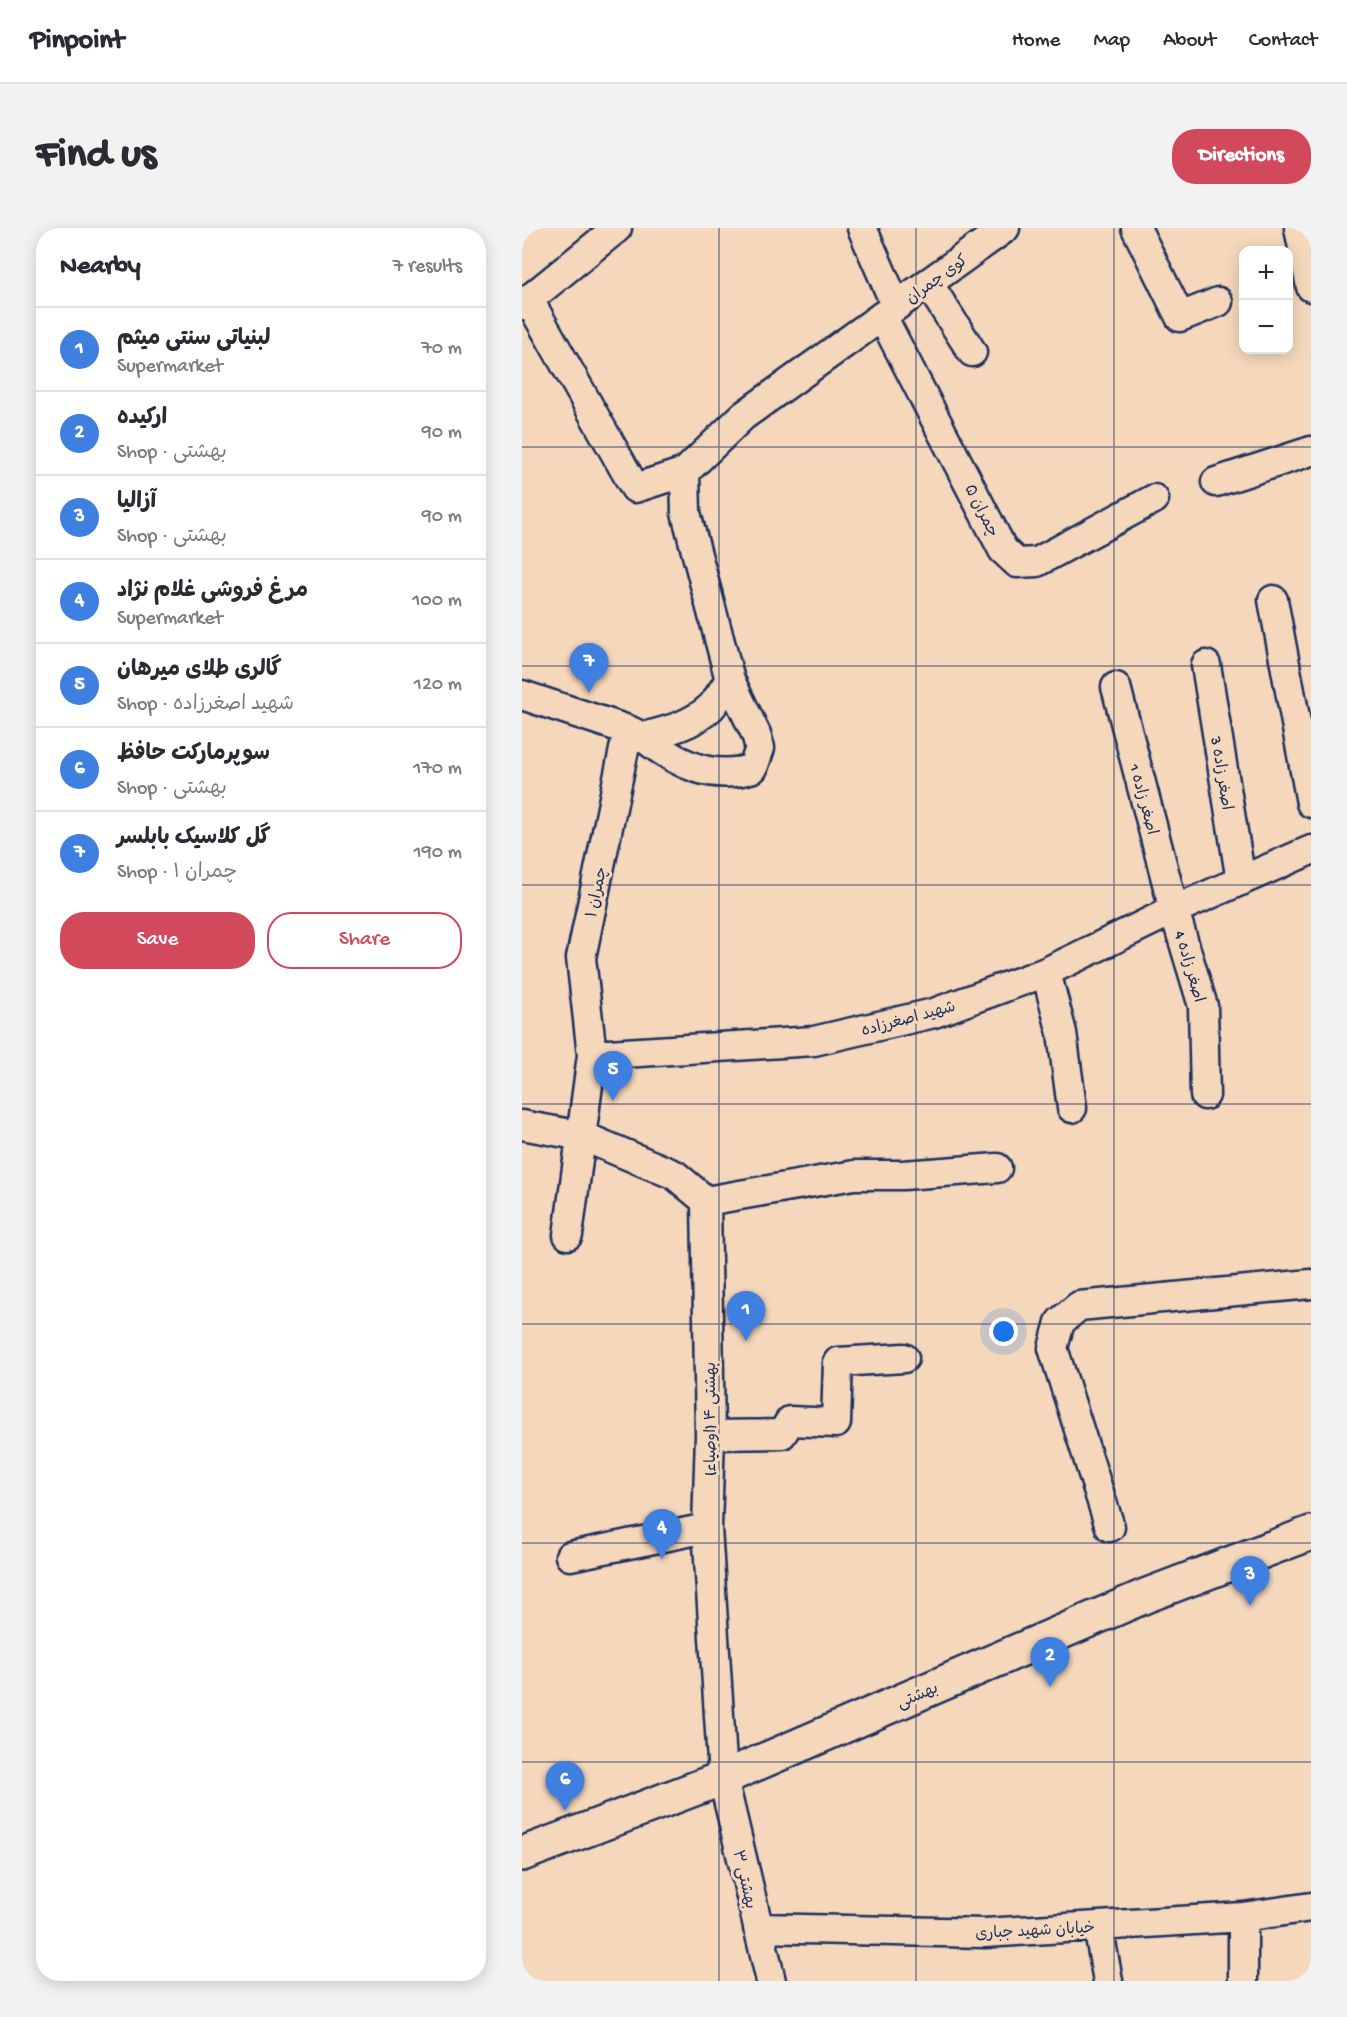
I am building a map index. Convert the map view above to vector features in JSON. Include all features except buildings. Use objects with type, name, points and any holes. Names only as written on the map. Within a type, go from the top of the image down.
[{"type":"main road","name":"بهشتی","points":[[522,1854],[723,1778],[1145,1596],[1311,1533]]},
{"type":"street","points":[[522,695],[635,734],[688,767],[729,774],[753,768],[760,748],[756,734],[730,680],[686,513],[685,472],[634,488],[526,302],[618,228]]},
{"type":"street","name":"چمران ۵","points":[[862,228],[889,311],[1003,550],[1017,563],[1037,562],[1154,499]]},
{"type":"street","name":"کوی چمران","points":[[685,472],[742,416],[1005,228]]},
{"type":"street","points":[[1136,228],[1180,317],[1218,302]]},
{"type":"street","points":[[1299,228],[1311,287]]},
{"type":"street","points":[[928,283],[972,352]]},
{"type":"street","points":[[1216,482],[1311,451]]},
{"type":"street","points":[[1273,600],[1311,803]]},
{"type":"street","name":"اصغر زاده 3","points":[[1206,665],[1241,881]]},
{"type":"street","points":[[635,734],[674,729],[696,718],[712,706],[730,680]]},
{"type":"street","name":"اصغر زاده 1","points":[[1116,687],[1174,910]]},
{"type":"street","name":"چمران ۱","points":[[592,1055],[581,958],[635,734]]},
{"type":"street","name":"شهید اصغرزاده","points":[[592,1055],[814,1041],[934,1013],[1046,972],[1174,910],[1311,850]]},
{"type":"street","name":"اصغر زاده 4","points":[[1174,910],[1203,1006],[1204,1095]]},
{"type":"street","points":[[1046,972],[1062,1034],[1072,1108]]},
{"type":"street","points":[[568,1235],[592,1055]]},
{"type":"street","points":[[522,1125],[582,1136],[675,1174],[706,1201],[854,1175],[903,1175],[997,1168]]},
{"type":"street","name":"بهشتی ۴ (اوصیاء)","points":[[706,1201],[710,1435],[707,1528],[723,1778]]},
{"type":"street","points":[[1110,1527],[1053,1348],[1060,1322],[1079,1306],[1311,1284]]},
{"type":"street","points":[[710,1435],[782,1434],[790,1421],[836,1423],[838,1362],[904,1358]]},
{"type":"street","points":[[570,1556],[707,1528]]},
{"type":"street","name":"بهشتی ۳","points":[[723,1778],[771,1981]]},
{"type":"street","name":"خیابان شهید جباری","points":[[758,1928],[985,1933],[1243,1917],[1311,1907]]},
{"type":"street","points":[[1243,1917],[1243,1981]]},
{"type":"street","points":[[1098,1926],[1108,1981]]},
{"type":"place","name":"گل کلاسیک بابلسر","points":[[589,693]]},
{"type":"place","name":"گالری طلای میرهان","points":[[613,1101]]},
{"type":"place","name":"لبنیاتی سنتی میثم","points":[[746,1341]]},
{"type":"place","name":"مرغ فروشی غلام نژاد","points":[[662,1559]]},
{"type":"place","name":"آزالیا","points":[[1250,1606]]},
{"type":"place","name":"ارکیده","points":[[1050,1687]]},
{"type":"place","name":"سوپرمارکت حافظ","points":[[565,1811]]}]
